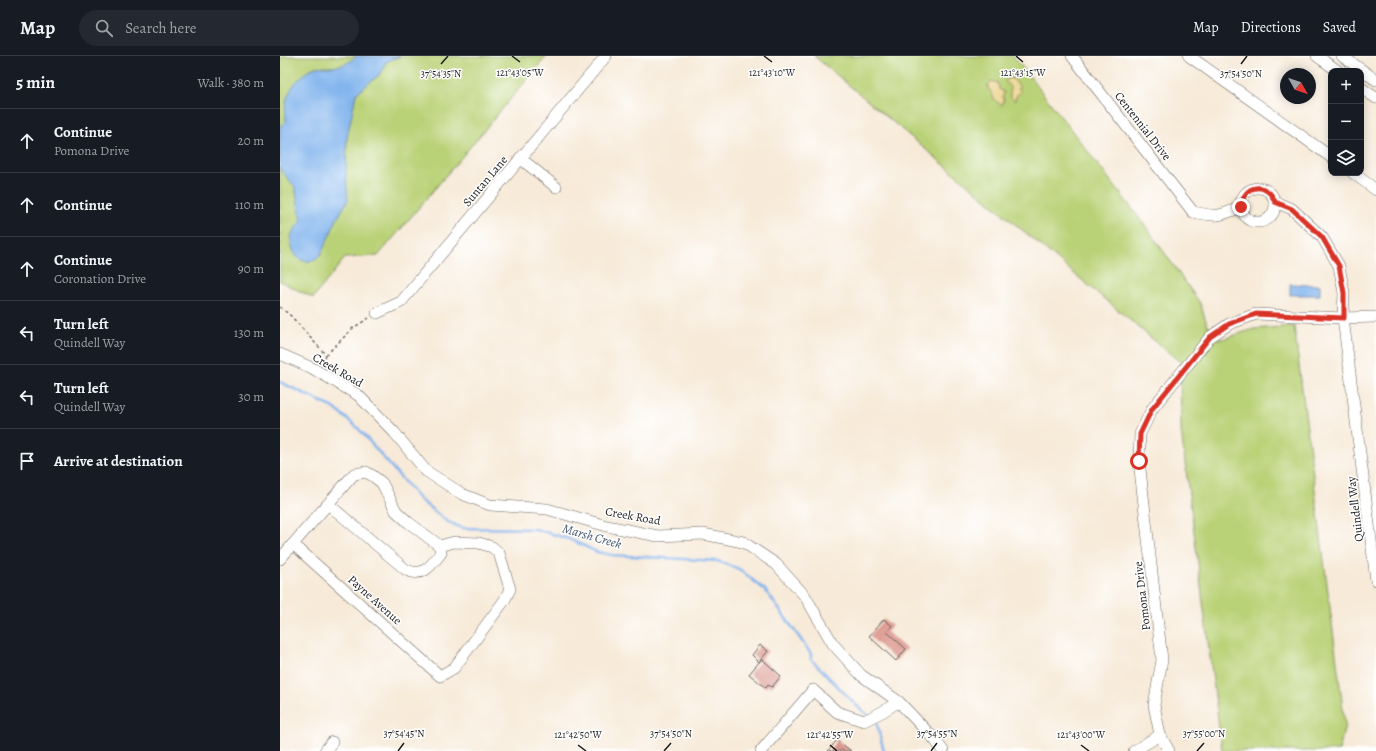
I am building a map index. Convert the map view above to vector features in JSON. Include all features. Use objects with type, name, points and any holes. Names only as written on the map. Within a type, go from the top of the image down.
[{"type":"street","name":"Suntan Lane","points":[[377,313],[401,302],[606,56]]},
{"type":"street","name":"Centennial Drive","points":[[1072,56],[1193,212],[1213,216],[1223,215],[1241,207]]},
{"type":"street","points":[[1189,56],[1328,156]]},
{"type":"street","points":[[1316,56],[1334,68]]},
{"type":"street","points":[[1342,56],[1376,80]]},
{"type":"street","points":[[1364,90],[1376,98]]},
{"type":"street","points":[[520,158],[556,187]]},
{"type":"street","points":[[1357,176],[1376,190]]},
{"type":"street","name":"Quindell Way","points":[[1241,207],[1241,201],[1249,190],[1262,188],[1268,191],[1273,196],[1275,202],[1292,209],[1322,237],[1339,266],[1344,293],[1344,318],[1372,513],[1376,580]]},
{"type":"street","points":[[1241,207],[1243,214],[1248,219],[1254,222],[1261,222],[1267,220],[1272,215],[1275,209],[1275,202]]},
{"type":"street","name":"Pomona Drive","points":[[1169,751],[1160,735],[1154,705],[1162,660],[1139,461],[1140,434],[1152,409],[1210,337],[1229,324],[1256,314],[1344,318]]},
{"type":"street","points":[[1344,318],[1376,317]]},
{"type":"street","name":"Creek Road","points":[[280,354],[318,372],[358,395],[394,432],[426,471],[462,494],[490,505],[547,509],[607,526],[658,536],[703,534],[742,542],[776,564],[805,596],[833,644],[862,675],[898,702],[944,751]]},
{"type":"street","points":[[280,559],[354,474],[366,472],[382,483],[396,511],[440,546],[441,553],[423,572],[412,573],[405,569],[328,504]]},
{"type":"street","name":"Payne Avenue","points":[[293,544],[440,676],[454,668],[504,601],[510,589],[499,553],[492,546],[479,543],[454,542],[440,546]]},
{"type":"street","points":[[761,751],[813,690],[837,712],[864,721],[898,702]]},
{"type":"street","points":[[1134,751],[1160,735]]},
{"type":"path","points":[[280,307],[291,316],[326,355]]},
{"type":"path","points":[[318,372],[326,355],[353,328],[377,313]]},
{"type":"green space","points":[[283,56],[547,56],[378,256],[345,258],[313,298],[280,281],[280,60]]},
{"type":"green space","points":[[814,56],[1013,56],[1147,228],[1200,303],[1207,324],[1219,340],[1254,329],[1294,326],[1345,725],[1339,751],[1222,751],[1181,431],[1180,362]]},
{"type":"sand","points":[[1009,78],[1013,79],[1019,86],[1021,92],[1016,96],[1015,101],[1010,97],[1010,87],[1005,81]]},
{"type":"sand","points":[[992,81],[998,83],[999,89],[1004,92],[1004,100],[1002,105],[994,99],[988,88],[988,85]]},
{"type":"water","points":[[356,56],[400,56],[386,62],[380,74],[356,94],[347,138],[346,177],[348,200],[337,219],[321,254],[310,261],[301,260],[294,253],[291,243],[292,234],[301,221],[295,187],[280,169],[280,127],[286,121],[286,103],[292,87],[310,70],[316,67],[342,65],[349,62]]},
{"type":"water","points":[[1290,284],[1320,285],[1320,295],[1290,295]]},
{"type":"building","points":[[884,619],[892,626],[887,632],[906,649],[896,661],[869,636]]},
{"type":"building","points":[[760,645],[768,651],[759,662],[752,655]]},
{"type":"building","points":[[762,659],[781,676],[772,687],[768,685],[766,688],[749,674]]},
{"type":"building","points":[[837,740],[851,751],[828,751]]},
{"type":"waterway","name":"Marsh Creek","points":[[280,382],[334,408],[358,428],[420,500],[448,522],[462,528],[535,529],[569,539],[597,552],[612,555],[718,561],[739,569],[765,590],[811,654],[811,659],[857,706],[869,716]]},
{"type":"waterway","name":"Marsh Creek","points":[[874,720],[876,721],[884,751]]},
{"type":"route","points":[[1139,461],[1140,434],[1152,409],[1210,337],[1229,324],[1256,314],[1344,318],[1344,293],[1339,266],[1322,237],[1292,209],[1275,202],[1273,196],[1262,188],[1249,190],[1241,201],[1241,207]]}]
